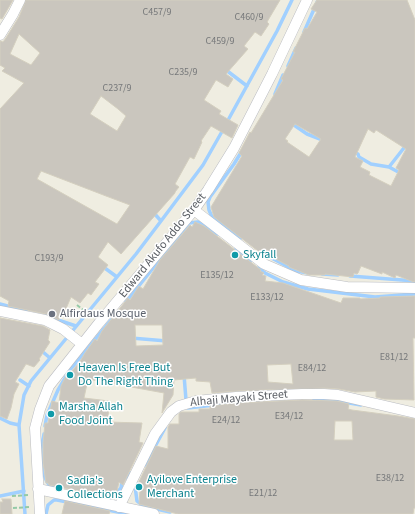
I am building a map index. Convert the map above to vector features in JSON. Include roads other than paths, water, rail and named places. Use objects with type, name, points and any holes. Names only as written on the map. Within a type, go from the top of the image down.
[{"type":"street","points":[[0,35],[20,0]]},
{"type":"street","name":"Edward Akufo Addo Street","points":[[40,514],[35,428],[40,409],[49,386],[82,344],[194,210],[220,172],[272,74],[307,0]]},
{"type":"street","points":[[194,210],[264,264],[301,280],[347,287],[415,288]]},
{"type":"street","points":[[0,311],[45,320],[63,329],[82,344]]},
{"type":"street","name":"Alhaji Mayaki Street","points":[[119,507],[155,434],[170,412],[179,406],[196,401],[236,397],[324,394],[338,395],[415,413]]},
{"type":"street","points":[[38,489],[154,514]]},
{"type":"waterway","points":[[227,122],[277,31],[292,0]]},
{"type":"waterway","points":[[304,32],[318,0]]},
{"type":"waterway","points":[[288,66],[296,48]]},
{"type":"waterway","points":[[226,70],[247,86]]},
{"type":"waterway","points":[[275,94],[283,75]]},
{"type":"waterway","points":[[291,123],[307,134],[320,139]]},
{"type":"waterway","points":[[25,514],[19,425],[24,395],[31,381],[136,254],[203,165],[224,128]]},
{"type":"waterway","points":[[389,167],[407,144]]},
{"type":"waterway","points":[[241,238],[212,217],[208,202],[242,151]]},
{"type":"waterway","points":[[352,151],[371,164],[389,167],[402,174]]},
{"type":"waterway","points":[[153,212],[161,221]]},
{"type":"waterway","points":[[126,302],[189,223],[198,222],[217,234]]},
{"type":"waterway","points":[[236,248],[250,262]]},
{"type":"waterway","points":[[266,255],[296,271],[308,273]]},
{"type":"waterway","points":[[102,266],[117,277]]},
{"type":"waterway","points":[[258,268],[283,282],[308,289],[375,297],[415,294]]},
{"type":"waterway","points":[[322,274],[338,275]]},
{"type":"waterway","points":[[350,276],[415,281]]},
{"type":"waterway","points":[[0,304],[26,311]]},
{"type":"waterway","points":[[46,316],[76,326]]},
{"type":"waterway","points":[[45,426],[47,415],[58,390],[70,370],[111,320]]},
{"type":"waterway","points":[[131,338],[167,341]]},
{"type":"waterway","points":[[43,352],[50,358]]},
{"type":"waterway","points":[[184,375],[186,400]]},
{"type":"waterway","points":[[20,380],[29,386]]},
{"type":"waterway","points":[[314,399],[361,405]]},
{"type":"waterway","points":[[188,408],[250,401]]},
{"type":"waterway","points":[[0,418],[10,423],[19,425]]},
{"type":"waterway","points":[[145,465],[165,428]]},
{"type":"waterway","points":[[44,434],[41,449],[43,472],[50,486],[62,490]]},
{"type":"waterway","points":[[101,498],[110,498],[115,495],[121,488],[122,481],[131,473]]},
{"type":"waterway","points":[[136,483],[137,501],[143,506],[170,512]]},
{"type":"waterway","points":[[0,496],[24,491]]},
{"type":"waterway","points":[[46,514],[48,505],[54,500],[128,514]]},
{"type":"place","name":"Skyfall","points":[[235,255]]},
{"type":"place","name":"Alfirdaus Mosque","points":[[52,314]]},
{"type":"place","name":"Heaven Is Free But Do The Right Thing","points":[[70,375]]},
{"type":"place","name":"Marsha Allah Food Joint","points":[[51,414]]},
{"type":"place","name":"Ayilove Enterprise Merchant","points":[[139,487]]},
{"type":"place","name":"Sadia's Collections","points":[[59,488]]}]
